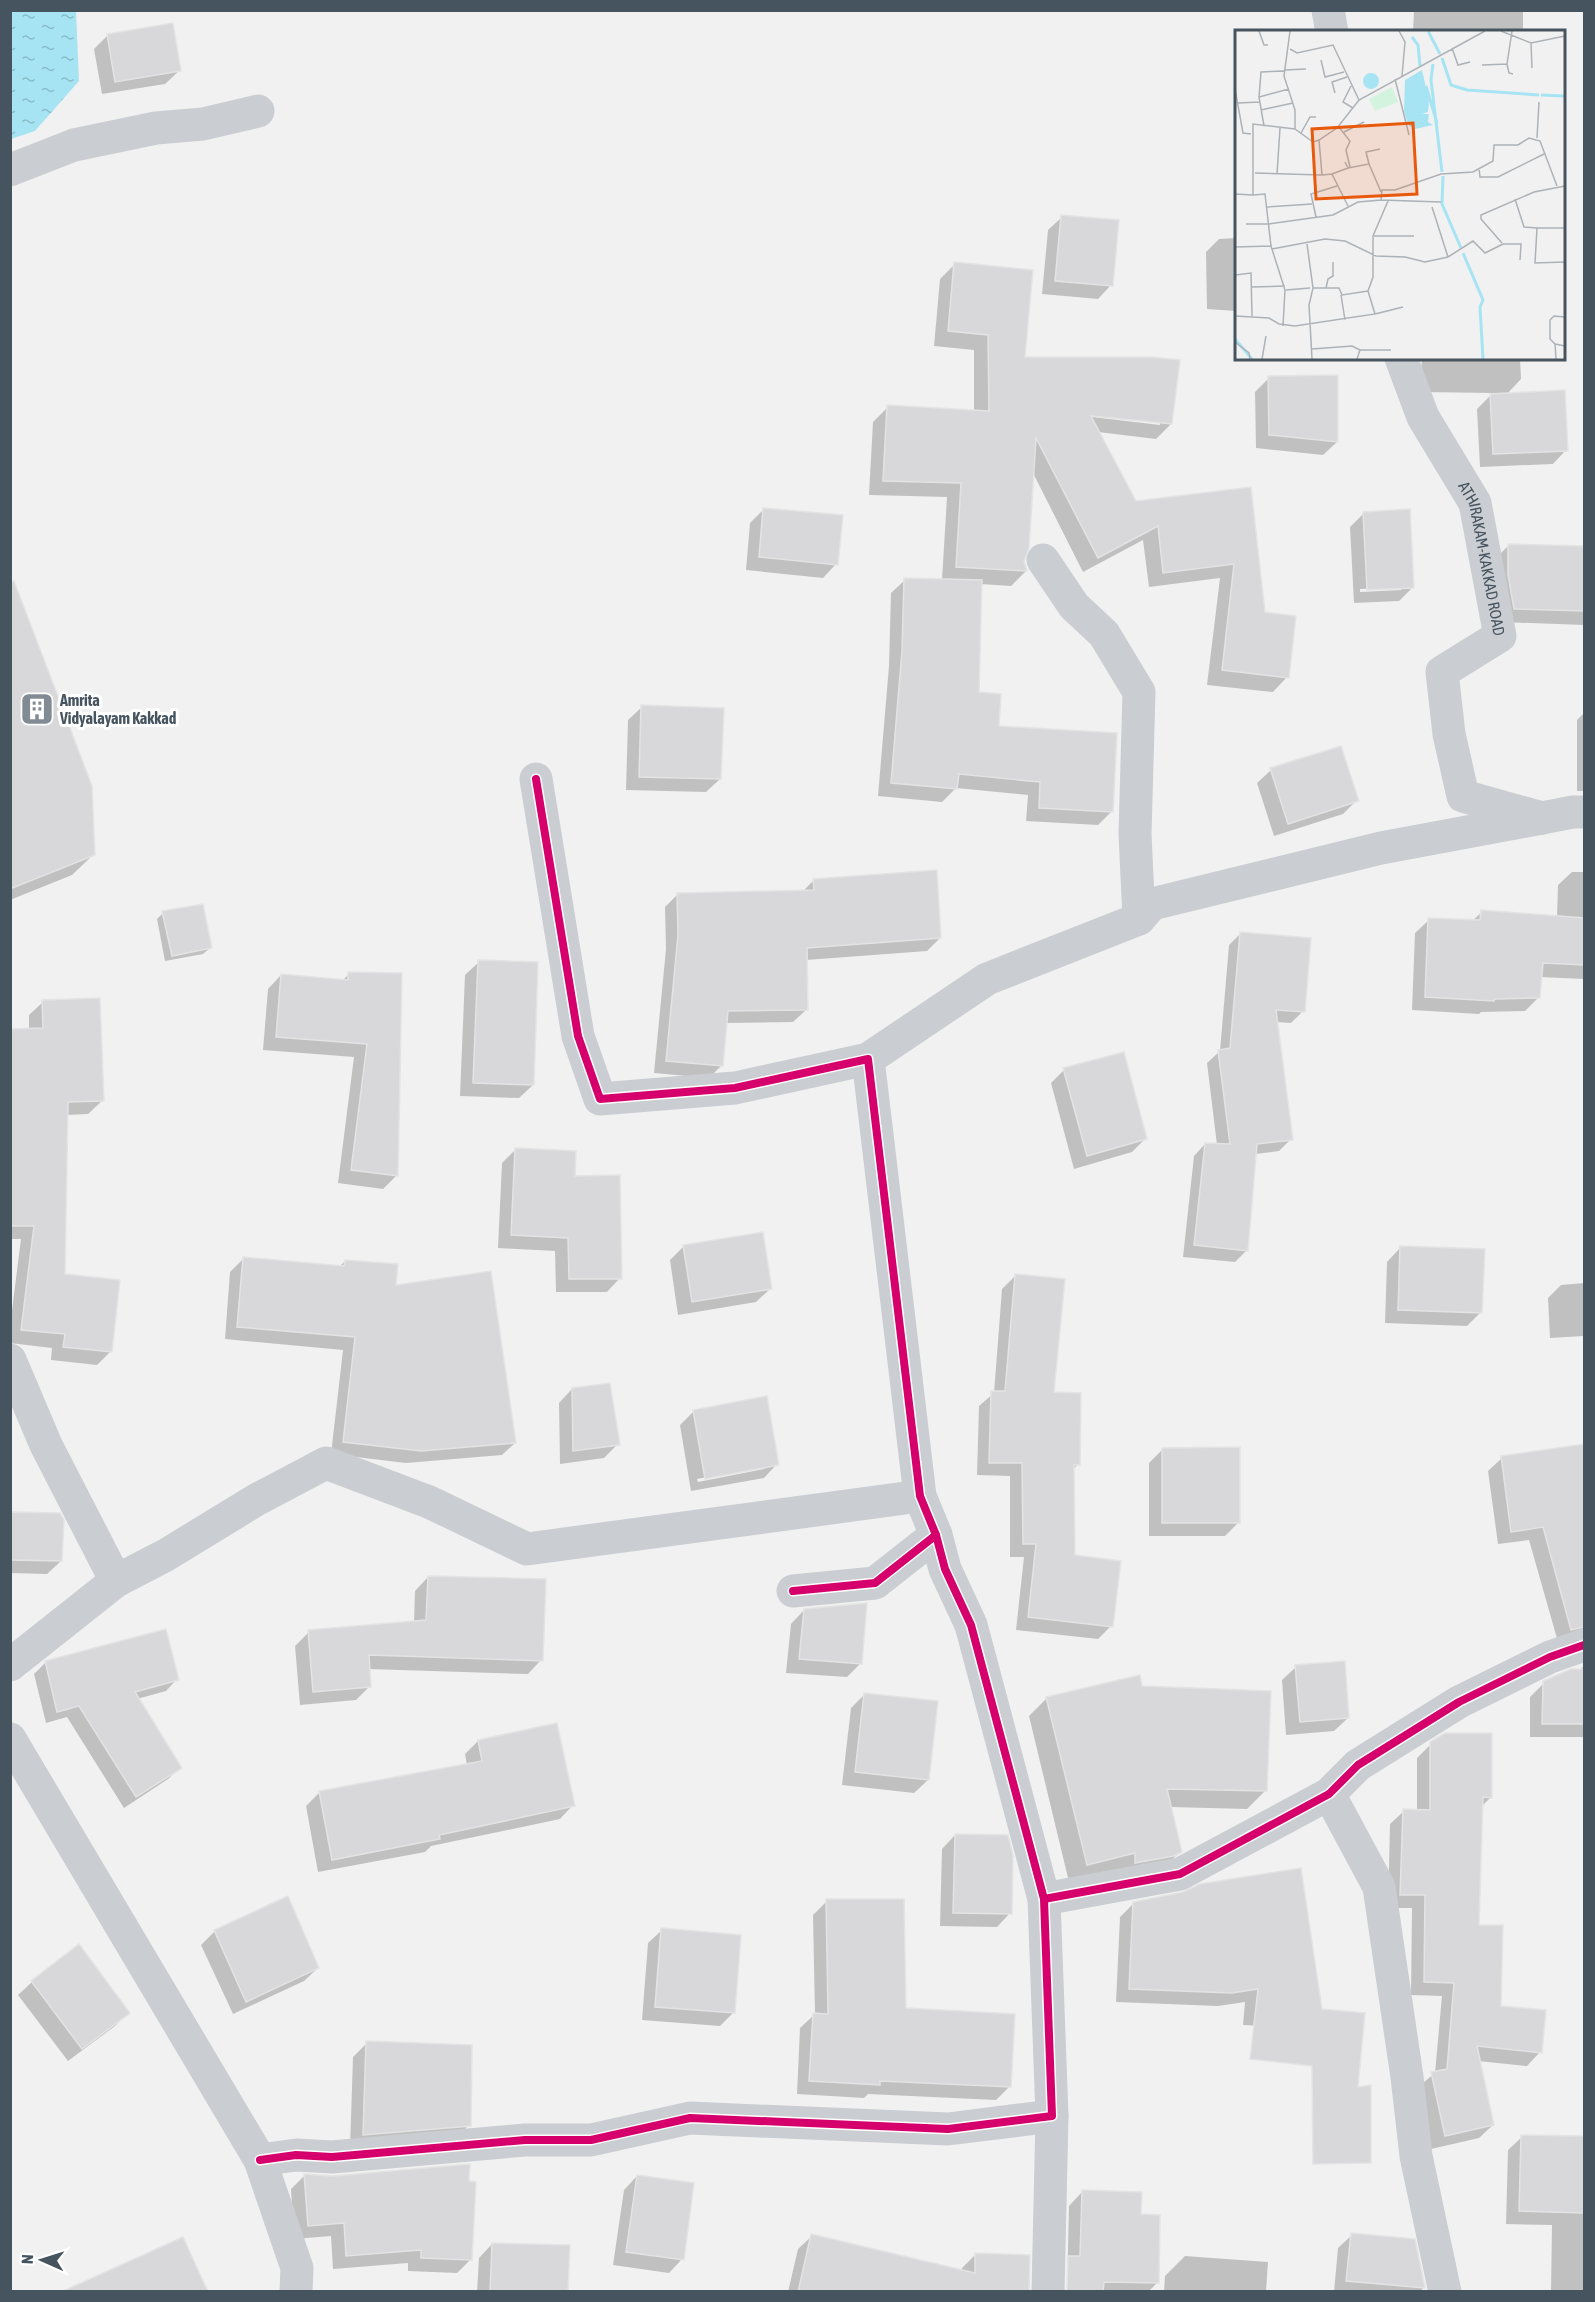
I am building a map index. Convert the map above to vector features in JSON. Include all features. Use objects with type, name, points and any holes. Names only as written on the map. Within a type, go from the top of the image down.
[{"type":"street","points":[[1328,10],[1332,30]]},
{"type":"street","points":[[10,170],[74,145],[156,128],[203,124],[258,111]]},
{"type":"street","name":"ATHIRAKAM-KAKKAD ROAD","points":[[1402,360],[1423,417],[1475,503],[1500,636],[1442,672],[1449,734],[1463,796],[1542,818],[1584,812]]},
{"type":"street","points":[[1043,560],[1074,606],[1104,634],[1138,692],[1135,834],[1139,919]]},
{"type":"street","points":[[536,779],[578,1036],[600,1099],[735,1088],[868,1059],[987,979],[1139,919],[1152,904],[1381,848],[1542,818]]},
{"type":"street","points":[[868,1059],[920,1496],[936,1535],[945,1569],[971,1625],[1044,1899],[1052,2116],[1048,2292]]},
{"type":"street","points":[[10,1360],[46,1445],[116,1581]]},
{"type":"street","points":[[10,1665],[116,1581],[166,1556],[256,1500],[326,1463],[429,1503],[526,1549],[920,1496]]},
{"type":"street","points":[[793,1591],[875,1583],[936,1535]]},
{"type":"street","points":[[1044,1899],[1180,1874],[1329,1794],[1358,1765],[1459,1702],[1550,1657],[1584,1645]]},
{"type":"street","points":[[10,1739],[261,2160],[297,2268],[296,2292]]},
{"type":"street","points":[[1329,1794],[1378,1887],[1407,2077],[1416,2156],[1445,2292]]},
{"type":"street","points":[[261,2160],[296,2155],[332,2157],[525,2140],[591,2140],[690,2118],[948,2129],[1052,2116]]},
{"type":"water","points":[[10,11],[76,11],[79,81],[35,131],[11,139]]},
{"type":"building","points":[[173,23],[181,71],[115,82],[107,34]]},
{"type":"building","points":[[1061,215],[1119,220],[1113,286],[1055,281]]},
{"type":"building","points":[[954,262],[1033,270],[1025,357],[1151,357],[1180,360],[1172,424],[1091,416],[1136,501],[1251,487],[1265,612],[1296,616],[1289,678],[1222,670],[1234,564],[1163,573],[1158,526],[1098,558],[1036,438],[1029,548],[1024,561],[1027,571],[956,567],[961,483],[883,481],[887,405],[989,411],[988,335],[948,331]]},
{"type":"building","points":[[1338,375],[1338,442],[1269,435],[1268,376]]},
{"type":"building","points":[[1565,390],[1568,451],[1493,454],[1490,394]]},
{"type":"building","points":[[763,508],[843,515],[838,565],[759,557]]},
{"type":"building","points":[[1410,509],[1414,588],[1367,590],[1363,512]]},
{"type":"building","points":[[1508,544],[1584,546],[1584,611],[1514,609],[1508,575]]},
{"type":"building","points":[[904,578],[982,580],[979,692],[1001,694],[999,726],[1117,733],[1113,812],[1039,808],[1040,782],[959,774],[957,789],[891,783],[902,651]]},
{"type":"building","name":"Amrita Vidyalayam Kakkad","points":[[14,581],[92,786],[95,855],[10,889],[10,582]]},
{"type":"building","points":[[641,705],[724,708],[721,779],[639,777]]},
{"type":"building","points":[[1341,746],[1359,801],[1288,824],[1270,768]]},
{"type":"building","points":[[937,870],[941,938],[807,948],[808,1010],[728,1011],[723,1066],[666,1061],[678,935],[677,893],[814,890],[813,879]]},
{"type":"building","points":[[203,904],[212,948],[172,956],[162,911]]},
{"type":"building","points":[[1481,910],[1584,918],[1584,965],[1543,963],[1540,998],[1495,999],[1494,1001],[1425,997],[1428,918],[1480,920]]},
{"type":"building","points":[[1240,932],[1311,938],[1305,1012],[1276,1010],[1293,1140],[1257,1144],[1248,1251],[1194,1245],[1205,1143],[1230,1144],[1218,1050],[1230,1048]]},
{"type":"building","points":[[478,960],[538,962],[534,1085],[473,1083]]},
{"type":"building","points":[[348,972],[402,973],[398,1176],[351,1170],[367,1044],[276,1037],[281,974],[348,980]]},
{"type":"building","points":[[100,998],[104,1101],[68,1102],[65,1274],[120,1280],[112,1352],[63,1347],[65,1334],[21,1330],[34,1226],[10,1226],[10,1029],[43,1028],[42,1000]]},
{"type":"building","points":[[1124,1052],[1147,1139],[1087,1156],[1063,1068]]},
{"type":"building","points":[[515,1148],[576,1151],[575,1176],[620,1175],[622,1279],[569,1279],[568,1238],[511,1235]]},
{"type":"building","points":[[763,1232],[772,1289],[692,1302],[683,1245]]},
{"type":"building","points":[[1400,1246],[1485,1249],[1482,1313],[1398,1310]]},
{"type":"building","points":[[243,1257],[344,1266],[345,1260],[398,1264],[396,1285],[491,1271],[516,1443],[421,1451],[343,1442],[355,1337],[237,1327]]},
{"type":"building","points":[[1015,1274],[1065,1279],[1054,1392],[1081,1393],[1080,1465],[1074,1465],[1075,1555],[1121,1561],[1113,1627],[1028,1617],[1036,1544],[1023,1544],[1022,1463],[989,1463],[991,1391],[1005,1391]]},
{"type":"building","points":[[610,1383],[620,1445],[573,1451],[572,1388]]},
{"type":"building","points":[[767,1396],[779,1465],[705,1479],[693,1410]]},
{"type":"building","points":[[1584,1444],[1584,1627],[1571,1630],[1543,1527],[1511,1532],[1501,1456]]},
{"type":"building","points":[[1240,1447],[1240,1523],[1162,1523],[1162,1448]]},
{"type":"building","points":[[10,1512],[60,1513],[64,1520],[62,1561],[10,1560]]},
{"type":"building","points":[[428,1576],[546,1579],[543,1661],[369,1655],[371,1687],[313,1692],[308,1630],[426,1620]]},
{"type":"building","points":[[867,1603],[862,1664],[799,1659],[804,1609]]},
{"type":"building","points":[[166,1629],[179,1680],[135,1692],[182,1768],[136,1797],[79,1706],[57,1712],[45,1661]]},
{"type":"building","points":[[1345,1661],[1349,1718],[1300,1722],[1295,1665]]},
{"type":"building","points":[[1571,1669],[1584,1669],[1584,1724],[1542,1724],[1543,1681]]},
{"type":"building","points":[[1140,1675],[1142,1686],[1271,1691],[1267,1791],[1167,1789],[1182,1852],[1174,1856],[1135,1863],[1135,1853],[1087,1865],[1046,1697]]},
{"type":"building","points":[[864,1693],[938,1701],[929,1780],[855,1772]]},
{"type":"building","points":[[557,1723],[575,1806],[439,1835],[440,1839],[332,1860],[319,1791],[482,1761],[478,1740]]},
{"type":"building","points":[[1445,1733],[1492,1733],[1492,1798],[1483,1797],[1479,1925],[1503,1925],[1501,2006],[1546,2010],[1542,2053],[1477,2046],[1494,2125],[1445,2136],[1431,2072],[1447,2069],[1454,1983],[1424,1982],[1425,1895],[1400,1895],[1403,1809],[1430,1810],[1430,1742]]},
{"type":"building","points":[[955,1834],[1008,1835],[1013,1855],[1012,1914],[953,1913]]},
{"type":"building","points":[[1301,1868],[1322,2009],[1365,2013],[1358,2087],[1371,2085],[1371,2163],[1313,2164],[1312,2066],[1250,2059],[1258,1989],[1232,1993],[1129,1989],[1133,1902],[1183,1892],[1200,1884]]},
{"type":"building","points":[[288,1896],[319,1968],[246,2002],[214,1930]]},
{"type":"building","points":[[826,1899],[904,1899],[906,2008],[1015,2014],[1011,2087],[880,2081],[880,2085],[809,2081],[813,2013],[828,2014]]},
{"type":"building","points":[[661,1928],[741,1935],[735,2013],[655,2007]]},
{"type":"building","points":[[79,1944],[130,2013],[82,2049],[31,1981]]},
{"type":"building","points":[[366,2041],[472,2045],[471,2126],[363,2135]]},
{"type":"building","points":[[1521,2135],[1584,2136],[1584,2213],[1519,2211]]},
{"type":"building","points":[[470,2164],[469,2181],[476,2182],[472,2260],[421,2258],[421,2250],[346,2256],[344,2223],[308,2226],[304,2174],[333,2176]]},
{"type":"building","points":[[637,2175],[694,2183],[684,2260],[626,2252]]},
{"type":"building","points":[[1082,2190],[1142,2192],[1141,2214],[1160,2215],[1159,2283],[1104,2282],[1103,2292],[1067,2292],[1068,2256],[1080,2256]]},
{"type":"building","points":[[1351,2233],[1415,2239],[1425,2288],[1346,2281]]},
{"type":"building","points":[[811,2234],[975,2273],[975,2253],[1030,2255],[1029,2292],[798,2292]]},
{"type":"building","points":[[183,2237],[208,2292],[61,2292]]},
{"type":"building","points":[[492,2243],[570,2245],[568,2292],[490,2292]]},
{"type":"cycle path","points":[[536,779],[578,1036],[600,1099],[735,1088],[868,1059],[920,1496],[936,1535]]},
{"type":"cycle path","points":[[793,1591],[875,1583],[936,1535],[945,1569],[971,1625],[1044,1899],[1180,1874],[1329,1794],[1358,1765],[1459,1702],[1550,1657],[1584,1645]]},
{"type":"cycle path","points":[[260,2160],[296,2155],[332,2157],[525,2140],[591,2140],[690,2118],[948,2129],[1052,2116],[1044,1899]]},
{"type":"place","name":"Amrita Vidyalayam Kakkad","points":[[37,709]]}]
